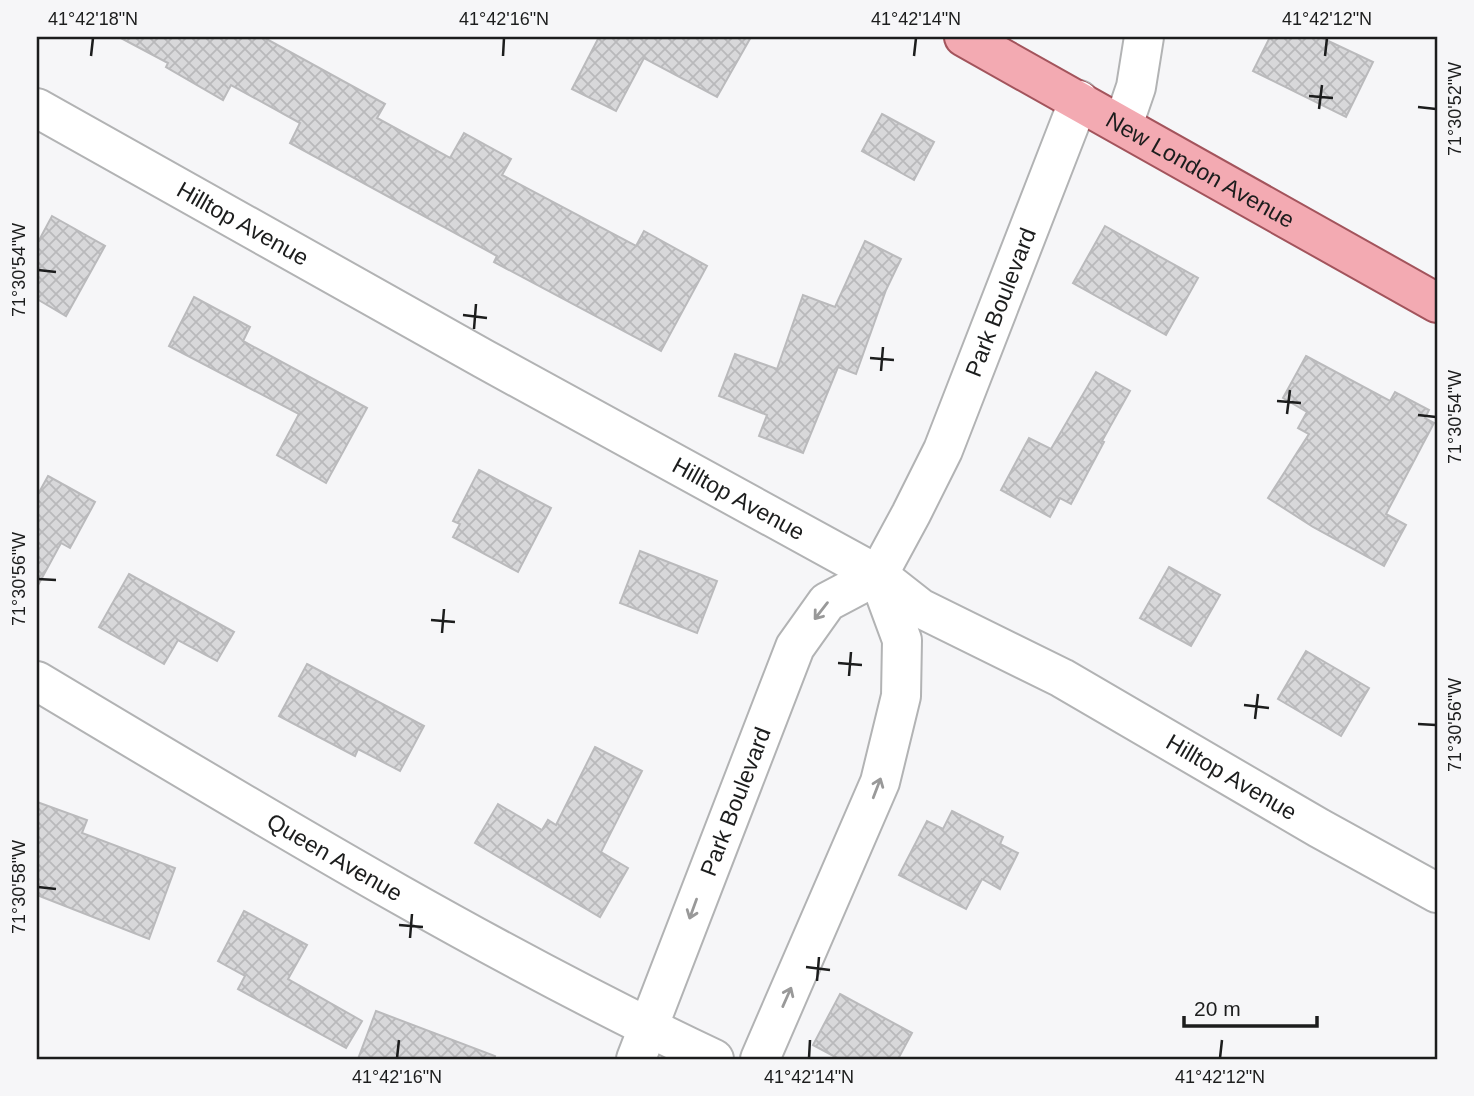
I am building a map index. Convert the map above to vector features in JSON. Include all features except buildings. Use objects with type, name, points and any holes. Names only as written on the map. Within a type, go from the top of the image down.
[{"type":"main road","name":"New London Avenue","points":[[964,37],[1437,303]]},
{"type":"street","points":[[1123,125],[1136,87],[1144,37]]},
{"type":"street","name":"Park Boulevard","points":[[643,1044],[794,647],[827,602],[878,575],[943,450],[1079,100]]},
{"type":"street","name":"Hilltop Avenue","points":[[37,108],[484,359],[878,575],[920,608],[1062,678],[1319,828],[1437,893]]},
{"type":"street","points":[[760,1059],[880,782],[895,721],[901,696],[902,640],[878,575]]},
{"type":"street","name":"Queen Avenue","points":[[37,681],[225,793],[489,944],[643,1044],[714,1059]]}]
